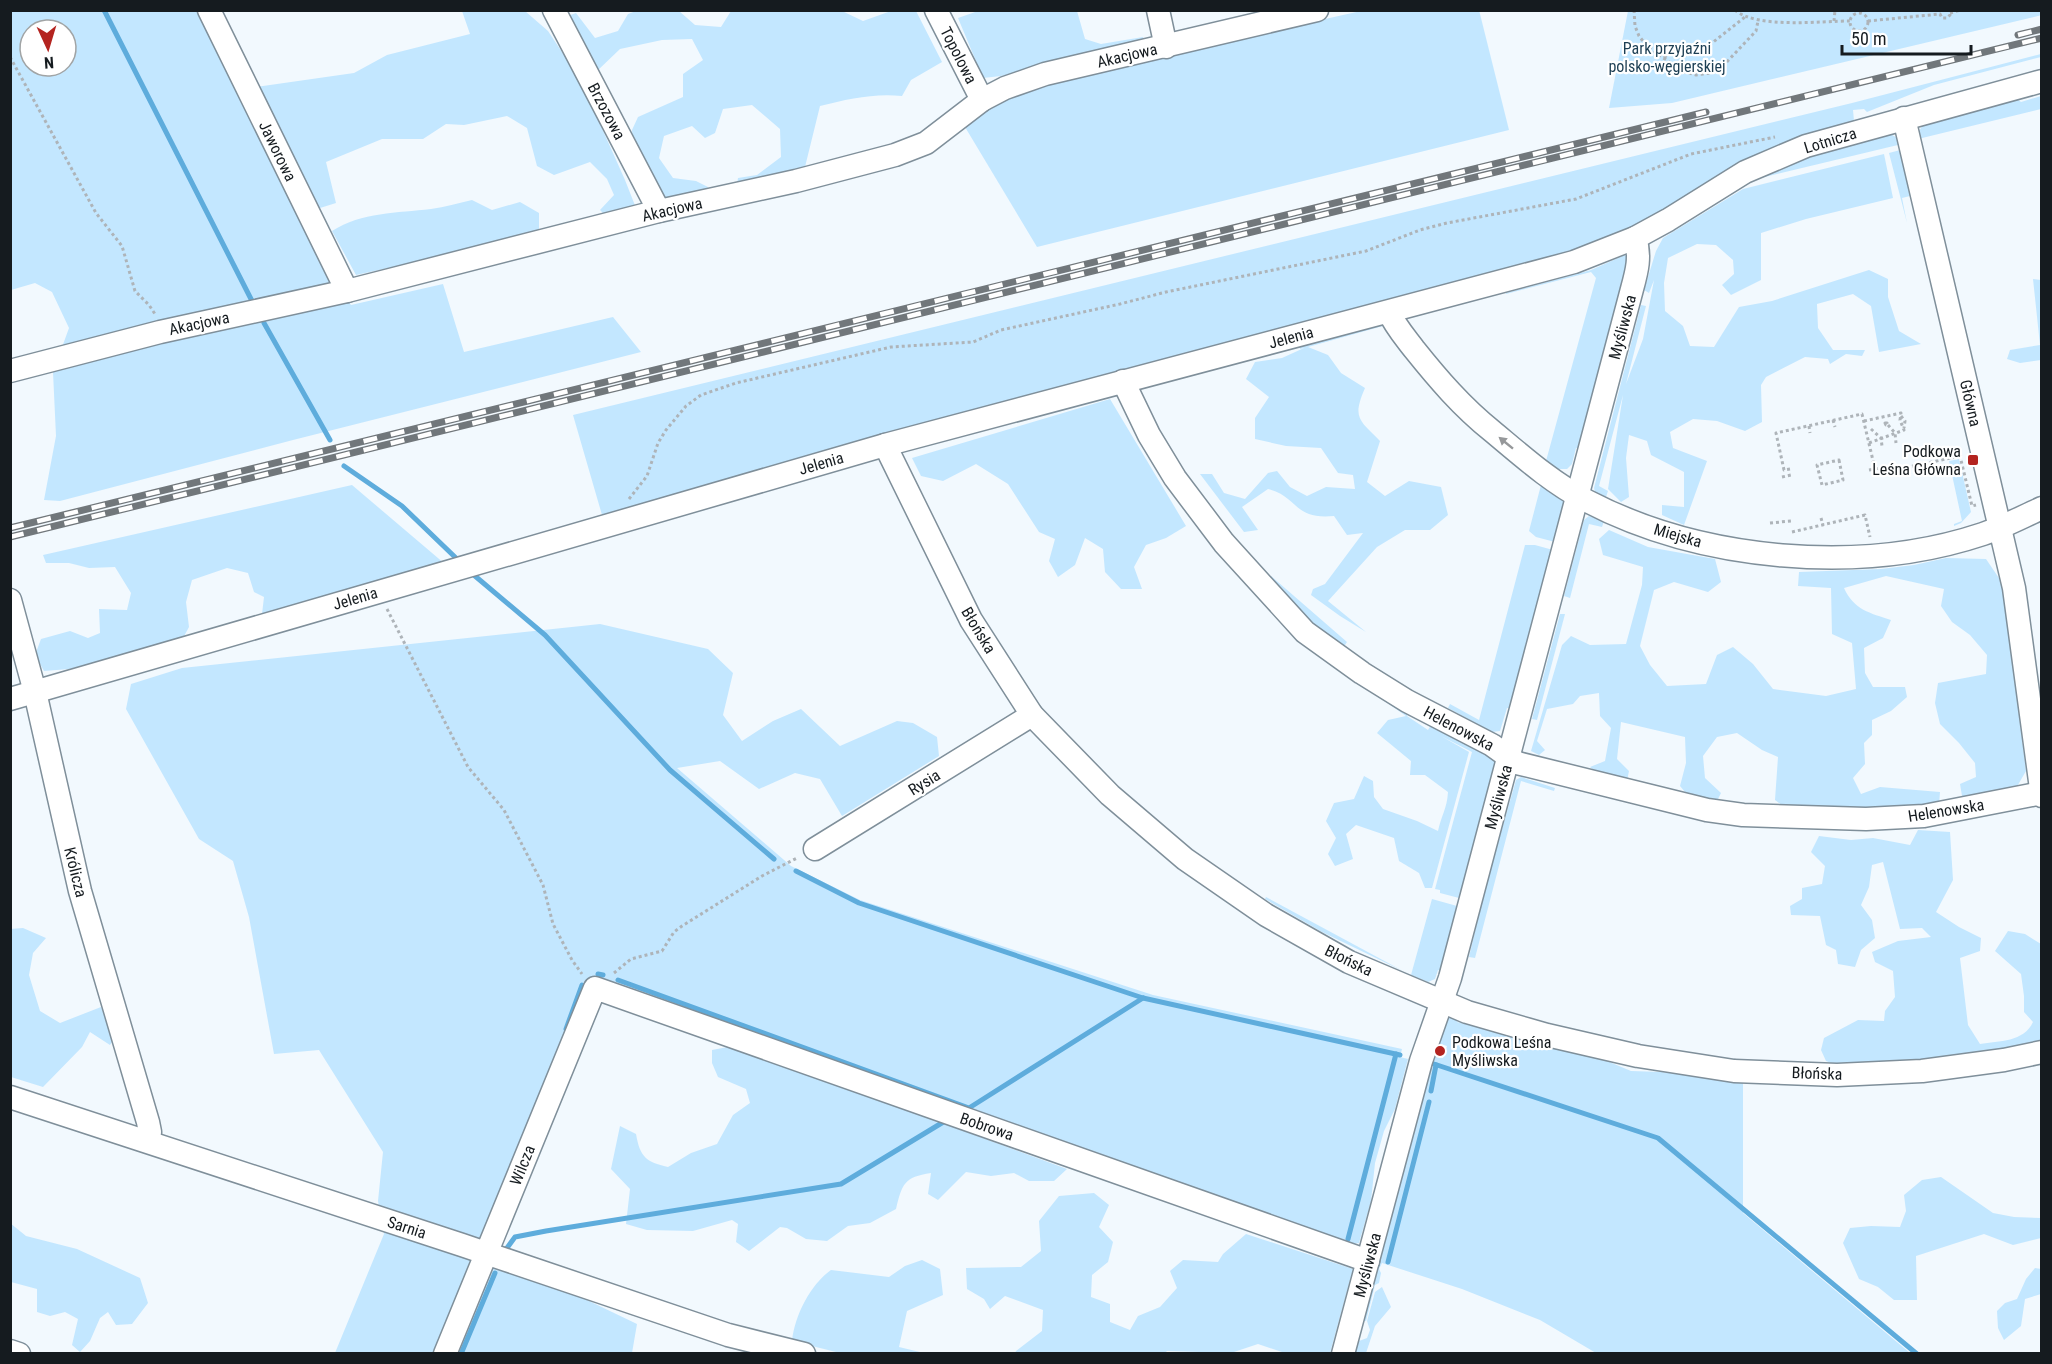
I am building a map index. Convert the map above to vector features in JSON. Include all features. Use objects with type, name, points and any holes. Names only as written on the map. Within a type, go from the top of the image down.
[{"type":"street","name":"Jaworowa","points":[[209,10],[347,291]]},
{"type":"street","name":"Brzozowa","points":[[554,10],[659,211]]},
{"type":"street","name":"Topolowa","points":[[936,10],[982,100]]},
{"type":"street","points":[[1158,10],[1166,47]]},
{"type":"street","name":"Akacjowa","points":[[10,371],[160,332],[347,291],[659,211],[796,181],[895,155],[926,143],[982,100],[1005,88],[1045,74],[1317,10]]},
{"type":"street","name":"Lotnicza","points":[[1635,238],[1745,172],[1816,143],[2042,81]]},
{"type":"street","name":"Główna","points":[[1904,118],[2014,588],[2041,794]]},
{"type":"street","name":"Jelenia","points":[[10,699],[885,445],[1574,262],[1635,238]]},
{"type":"street","name":"Myśliwska","points":[[1344,1353],[1421,1061],[1442,1002],[1578,496],[1638,266],[1639,252],[1635,238]]},
{"type":"street","name":"Miejska","points":[[1389,312],[1396,326],[1471,414],[1525,458],[1578,496],[1627,519],[1695,541],[1747,551],[1803,557],[1902,553],[1982,534],[2042,508]]},
{"type":"street","name":"Helenowska","points":[[1123,381],[1149,435],[1175,478],[1224,543],[1305,632],[1362,673],[1407,701],[1492,745],[1519,764],[1707,810],[1743,815],[1866,819],[1924,816],[2041,794]]},
{"type":"street","name":"Błońska","points":[[885,445],[971,620],[1032,715],[1110,795],[1185,859],[1266,915],[1349,962],[1467,1012],[1638,1056],[1734,1071],[1837,1075],[1922,1071],[2004,1060],[2042,1052]]},
{"type":"street","name":"Królicza","points":[[10,600],[35,692],[80,891],[148,1122],[150,1132],[148,1141]]},
{"type":"street","name":"Rysia","points":[[815,849],[1032,715]]},
{"type":"street","name":"Wilcza","points":[[445,1353],[600,989]]},
{"type":"street","name":"Bobrowa","points":[[600,989],[1368,1261]]},
{"type":"street","name":"Sarnia","points":[[10,1097],[728,1335],[804,1353]]},
{"type":"street","points":[[10,1351],[19,1353]]},
{"type":"path","points":[[1634,10],[1634,22],[1639,36],[1653,52],[1688,74],[1699,75],[1711,73],[1732,58],[1756,31],[1758,21]]},
{"type":"path","points":[[1735,10],[1745,17],[1758,21],[1851,21]]},
{"type":"path","points":[[1834,21],[1835,10]]},
{"type":"path","points":[[1868,21],[1901,19],[1941,12],[1944,18],[1948,17],[1950,12],[1961,10]]},
{"type":"path","points":[[1859,14],[1865,15],[1868,21],[1865,29],[1860,31],[1852,27],[1851,21],[1859,14]]},
{"type":"path","points":[[1664,58],[1670,52],[1712,43],[1745,17]]},
{"type":"path","points":[[10,57],[96,213],[122,246],[133,288],[151,308],[156,320]]},
{"type":"path","points":[[612,524],[647,476],[658,443],[666,430],[686,406],[701,395],[736,383],[891,347],[973,342],[1001,330],[1166,292],[1366,251],[1447,222],[1576,199],[1691,154],[1779,136]]},
{"type":"path","points":[[1864,421],[1901,413],[1905,420],[1904,430],[1869,443]]},
{"type":"path","points":[[1790,469],[1784,470],[1776,433],[1862,414],[1875,469]]},
{"type":"path","points":[[1833,420],[1835,428]]},
{"type":"path","points":[[1888,425],[1895,433],[1896,443]]},
{"type":"path","points":[[1809,426],[1810,433]]},
{"type":"path","points":[[1871,429],[1881,438],[1882,447]]},
{"type":"path","points":[[1869,470],[1880,468],[1881,473],[1960,456],[1972,506],[1979,504]]},
{"type":"path","points":[[1839,460],[1843,480],[1822,485],[1819,475],[1817,465],[1839,460]]},
{"type":"path","points":[[1782,477],[1791,475]]},
{"type":"path","points":[[1792,532],[1865,515],[1871,542]]},
{"type":"path","points":[[1821,518],[1823,525]]},
{"type":"path","points":[[1770,523],[1791,521]]},
{"type":"path","points":[[380,591],[392,622],[411,653],[468,766],[504,810],[543,885],[550,918],[567,950],[578,969],[600,989],[625,963],[635,957],[662,951],[674,932],[682,926],[762,876],[815,849]]},
{"type":"green space","points":[[1479,10],[1509,130],[1037,247],[965,127],[1008,96],[1048,81],[1361,11]]},
{"type":"green space","name":"Park przyjaźni polsko-węgierskiej","points":[[2041,10],[2042,15],[1672,103],[1609,108],[1628,11]]},
{"type":"green space","points":[[11,11],[198,11],[256,87],[354,73],[387,55],[470,34],[462,11],[525,11],[548,31],[580,79],[636,208],[605,215],[600,210],[614,195],[607,179],[590,162],[554,175],[537,166],[527,128],[507,116],[464,125],[446,124],[423,139],[382,139],[326,162],[336,203],[320,208],[305,224],[331,278],[351,305],[443,284],[464,352],[613,317],[641,352],[60,501],[44,500],[56,436],[53,372],[69,328],[52,292],[35,283],[11,290]]},
{"type":"green space","points":[[636,11],[679,11],[695,25],[721,27],[731,11],[842,11],[863,21],[891,11],[916,11],[942,62],[911,80],[902,96],[871,96],[820,106],[804,171],[737,184],[738,178],[757,175],[781,157],[780,129],[752,105],[723,109],[715,133],[705,138],[692,126],[664,136],[659,158],[673,178],[696,181],[708,187],[703,198],[669,203],[633,144],[632,130],[638,117],[683,97],[683,74],[703,60],[692,39],[662,40],[620,49],[596,72],[565,17],[576,13],[595,38],[618,31],[628,14]]},
{"type":"green space","points":[[978,11],[1077,11],[1085,39],[1101,44],[1143,37],[1147,46],[983,78],[958,18]]},
{"type":"green space","points":[[2041,54],[2041,57],[1934,85],[1867,112],[1864,109],[1853,110],[1854,121],[1861,122],[1606,243],[602,515],[573,415],[1852,103]]},
{"type":"green space","points":[[2013,96],[2021,102],[2041,96],[2041,109],[1918,139],[1919,131],[1925,122]]},
{"type":"green space","points":[[1889,133],[1899,139],[1902,144],[1748,181],[1801,157]]},
{"type":"green space","points":[[1904,149],[1914,195],[1902,198],[1907,223],[1889,153]]},
{"type":"green space","points":[[1884,154],[1893,198],[1806,219],[1761,233],[1761,280],[1731,295],[1722,285],[1734,274],[1733,260],[1716,245],[1697,244],[1668,258],[1664,283],[1665,311],[1683,326],[1690,346],[1714,347],[1739,307],[1772,301],[1869,270],[1888,279],[1888,297],[1899,331],[1921,344],[1879,352],[1871,306],[1853,294],[1817,304],[1818,328],[1833,350],[1865,350],[1862,356],[1846,354],[1830,364],[1828,359],[1805,357],[1766,377],[1761,385],[1762,422],[1745,431],[1717,421],[1693,419],[1670,432],[1673,448],[1707,461],[1684,525],[1662,515],[1662,505],[1684,507],[1684,472],[1651,455],[1647,441],[1629,435],[1626,458],[1629,497],[1621,502],[1608,489],[1623,395],[1599,486],[1608,491],[1606,497],[1595,492],[1594,488],[1641,305],[1646,306],[1626,384],[1643,339],[1654,280],[1649,293],[1644,290],[1656,251],[1663,238],[1743,189]]},
{"type":"green space","points":[[472,200],[492,210],[520,202],[539,213],[539,230],[515,240],[356,275],[332,231],[355,220],[368,217],[431,209]]},
{"type":"green space","points":[[1625,255],[1629,259],[1582,450],[1576,448],[1572,464],[1567,469],[1556,469],[1546,461],[1596,278],[1591,272],[1506,293],[1591,270]]},
{"type":"green space","points":[[2033,279],[2041,280],[2041,360],[2020,363],[2007,359],[2010,350],[2040,345]]},
{"type":"green space","points":[[1383,325],[1427,381],[1401,353],[1383,326],[1308,347],[1328,355],[1341,373],[1365,388],[1358,412],[1363,423],[1380,441],[1367,482],[1385,496],[1409,481],[1441,487],[1448,515],[1430,530],[1405,530],[1377,547],[1328,601],[1366,632],[1311,595],[1313,589],[1325,584],[1363,533],[1347,535],[1334,516],[1311,515],[1286,497],[1268,489],[1242,507],[1258,530],[1244,532],[1200,474],[1212,474],[1224,493],[1245,499],[1268,473],[1277,471],[1290,487],[1307,496],[1326,487],[1355,489],[1353,475],[1338,473],[1321,448],[1286,446],[1255,439],[1255,418],[1269,397],[1246,379],[1255,362],[1282,358],[1304,348],[1300,349],[1299,346]]},
{"type":"green space","points":[[1110,399],[1186,526],[1166,538],[1146,545],[1134,567],[1142,589],[1121,589],[1105,572],[1103,549],[1085,538],[1075,565],[1058,577],[1049,561],[1055,539],[1039,532],[1008,484],[976,464],[943,481],[921,476],[912,458]]},
{"type":"green space","points":[[1959,459],[1971,512],[1961,523],[1954,526],[1962,521],[1949,461]]},
{"type":"green space","points":[[1537,479],[1566,497],[1555,542],[1536,537],[1529,531],[1541,485]]},
{"type":"green space","points":[[352,485],[445,564],[262,614],[264,597],[254,592],[248,573],[227,568],[192,580],[186,602],[189,627],[182,640],[69,669],[44,671],[35,655],[41,639],[70,631],[88,638],[100,633],[99,609],[127,610],[131,593],[115,567],[89,568],[69,563],[46,563],[43,555]]},
{"type":"green space","points":[[1589,516],[1604,521],[1602,527],[1589,524],[1570,598],[1564,596],[1584,520]]},
{"type":"green space","points":[[1609,530],[1648,547],[1715,559],[1721,582],[1708,592],[1674,582],[1654,590],[1640,646],[1650,665],[1667,686],[1706,684],[1717,655],[1733,647],[1753,664],[1773,689],[1826,696],[1856,689],[1852,643],[1832,634],[1831,588],[1798,586],[1799,572],[1881,569],[1946,558],[1986,559],[2003,584],[2026,771],[2015,790],[1963,802],[1960,784],[1976,777],[1975,763],[1940,724],[1935,703],[1938,683],[1986,674],[1987,655],[1970,635],[1952,622],[1941,606],[1944,589],[1886,576],[1844,588],[1858,606],[1891,620],[1883,638],[1864,648],[1865,673],[1873,687],[1905,687],[1907,697],[1891,711],[1872,720],[1872,735],[1864,743],[1865,764],[1853,778],[1861,794],[1880,787],[1940,792],[1939,805],[1910,808],[1786,808],[1775,800],[1778,757],[1762,750],[1737,733],[1717,737],[1703,756],[1705,778],[1721,793],[1716,803],[1690,798],[1680,786],[1686,763],[1685,737],[1621,722],[1617,759],[1629,771],[1627,781],[1603,779],[1590,767],[1605,761],[1611,728],[1600,716],[1599,693],[1580,696],[1573,704],[1547,709],[1537,741],[1545,750],[1539,755],[1531,751],[1562,645],[1571,636],[1590,645],[1626,644],[1642,585],[1643,567],[1603,555],[1599,539]]},
{"type":"green space","points":[[1525,545],[1553,550],[1513,709],[1507,708],[1500,731],[1492,732],[1448,708],[1450,704],[1479,720]]},
{"type":"green space","points":[[1271,576],[1347,642],[1343,648],[1318,627],[1313,633],[1310,620],[1267,580]]},
{"type":"green space","points":[[1560,614],[1565,614],[1537,720],[1532,719]]},
{"type":"green space","points":[[600,624],[708,649],[733,673],[723,715],[742,741],[773,721],[801,709],[840,746],[897,721],[913,723],[937,737],[939,756],[842,816],[820,779],[795,773],[759,789],[720,761],[677,768],[791,866],[860,900],[1153,995],[1402,1049],[1400,1057],[1408,1059],[1395,1109],[1384,1131],[1375,1163],[1371,1201],[1359,1243],[1353,1244],[966,1117],[599,985],[480,1259],[562,1288],[637,1324],[632,1353],[335,1353],[384,1234],[378,1201],[383,1152],[319,1050],[274,1054],[249,917],[233,861],[199,839],[126,709],[131,684],[182,668]]},
{"type":"green space","points":[[1366,688],[1409,712],[1407,716],[1428,730],[1433,722],[1497,759],[1463,896],[1459,898],[1440,893],[1440,890],[1435,889],[1472,752],[1441,736],[1469,752],[1432,888],[1425,888],[1419,873],[1399,861],[1394,838],[1356,825],[1346,834],[1353,859],[1335,866],[1328,854],[1336,838],[1326,821],[1334,803],[1354,799],[1364,776],[1373,781],[1374,797],[1383,809],[1438,831],[1446,803],[1448,792],[1425,775],[1410,775],[1411,761],[1377,733],[1388,720],[1406,716]]},
{"type":"green space","points":[[1521,777],[1555,788],[1554,791],[1521,781],[1475,958],[1469,957],[1485,889],[1516,780]]},
{"type":"green space","points":[[1918,830],[1950,832],[1953,880],[1936,912],[1981,938],[1980,951],[1960,958],[1968,1025],[1980,1044],[2017,1037],[2029,1029],[2033,1022],[2024,1012],[2021,974],[1995,951],[2008,931],[2025,934],[2041,944],[2041,1044],[1967,1058],[1841,1067],[1826,1061],[1821,1050],[1824,1038],[1858,1020],[1884,1021],[1885,1011],[1895,997],[1893,971],[1875,962],[1872,952],[1898,941],[1931,937],[1922,928],[1900,929],[1883,862],[1872,865],[1869,887],[1861,905],[1872,920],[1875,938],[1861,950],[1855,967],[1838,964],[1836,950],[1826,945],[1820,916],[1791,915],[1790,906],[1802,899],[1802,888],[1822,884],[1825,866],[1811,852],[1819,836],[1851,840],[1873,838],[1910,845]]},
{"type":"green space","points":[[1266,897],[1403,971],[1322,932],[1265,899]]},
{"type":"green space","points":[[1432,899],[1457,906],[1460,909],[1443,972],[1438,970],[1435,979],[1428,982],[1411,975]]},
{"type":"green space","points":[[23,928],[46,938],[33,953],[29,975],[40,1011],[60,1023],[101,1007],[114,1039],[110,1045],[90,1032],[82,1047],[43,1087],[11,1077],[10,929]]},
{"type":"green space","points":[[1458,1016],[1457,1022],[1607,1061],[1631,1071],[1662,1072],[1743,1083],[1743,1213],[1910,1353],[1596,1353],[1540,1320],[1462,1289],[1382,1263],[1379,1269],[1381,1273],[1379,1283],[1375,1285],[1366,1321],[1361,1320],[1430,1055],[1443,1058],[1447,1046],[1434,1042],[1445,1019]]},
{"type":"green space","points":[[733,1046],[1067,1169],[1054,1181],[1029,1181],[1014,1173],[991,1176],[966,1172],[938,1200],[928,1194],[931,1173],[922,1175],[906,1183],[900,1193],[896,1209],[870,1223],[848,1226],[827,1241],[806,1239],[787,1228],[780,1227],[749,1251],[736,1242],[738,1224],[732,1220],[693,1231],[647,1230],[626,1224],[630,1189],[611,1169],[620,1126],[636,1134],[645,1157],[654,1163],[668,1167],[691,1153],[717,1144],[733,1115],[750,1103],[746,1089],[718,1077],[712,1063],[712,1050]]},
{"type":"green space","points":[[1941,1177],[1993,1213],[2014,1217],[2041,1218],[2041,1238],[2013,1245],[1984,1234],[1916,1256],[1917,1300],[1894,1300],[1878,1287],[1859,1279],[1843,1243],[1850,1228],[1900,1227],[1906,1211],[1904,1195],[1922,1180]]},
{"type":"green space","points":[[1094,1193],[1109,1205],[1099,1227],[1113,1242],[1108,1262],[1092,1275],[1091,1297],[1110,1304],[1110,1322],[1130,1330],[1138,1316],[1160,1307],[1177,1288],[1170,1271],[1183,1260],[1218,1262],[1223,1254],[1246,1234],[1353,1269],[1330,1353],[1285,1353],[1258,1344],[1231,1353],[1167,1351],[1164,1354],[1015,1353],[1042,1331],[1043,1310],[1005,1296],[990,1309],[984,1299],[967,1289],[966,1268],[1021,1267],[1041,1251],[1039,1221],[1059,1196]]},
{"type":"green space","points":[[10,1223],[26,1236],[77,1249],[140,1278],[148,1303],[132,1324],[116,1325],[108,1312],[100,1318],[90,1341],[80,1352],[72,1345],[78,1319],[65,1312],[50,1316],[37,1312],[37,1289],[11,1282]]},
{"type":"green space","points":[[922,1260],[940,1269],[943,1295],[907,1311],[899,1347],[924,1353],[840,1353],[792,1341],[796,1321],[805,1301],[816,1284],[831,1270],[889,1277],[905,1266]]},
{"type":"green space","points":[[2035,1268],[2041,1269],[2041,1294],[2025,1299],[2021,1326],[2004,1340],[1998,1328],[1997,1311],[2005,1303],[2017,1299],[2026,1279]]},
{"type":"green space","points":[[1382,1287],[1391,1307],[1375,1326],[1366,1353],[1352,1354],[1359,1341],[1367,1338],[1370,1330],[1367,1321],[1375,1292]]},
{"type":"waterway","points":[[104,10],[252,301]]},
{"type":"waterway","points":[[264,323],[330,440]]},
{"type":"waterway","points":[[344,466],[402,506],[457,559]]},
{"type":"waterway","points":[[475,576],[545,635],[670,770],[774,859]]},
{"type":"waterway","points":[[796,871],[859,903],[1143,998],[1400,1055]]},
{"type":"waterway","points":[[598,974],[603,975]]},
{"type":"waterway","points":[[618,980],[969,1108],[1143,998]]},
{"type":"waterway","points":[[566,1029],[582,985]]},
{"type":"waterway","points":[[1348,1239],[1396,1054]]},
{"type":"waterway","points":[[1431,1063],[1658,1138],[1917,1354]]},
{"type":"waterway","points":[[1431,1091],[1436,1065]]},
{"type":"waterway","points":[[1388,1262],[1429,1102]]},
{"type":"waterway","points":[[507,1248],[515,1237],[546,1231],[841,1184],[945,1121]]},
{"type":"waterway","points":[[461,1354],[495,1273]]},
{"type":"railway","points":[[2018,35],[2042,29]]},
{"type":"railway","points":[[10,537],[2042,38]]},
{"type":"railway","points":[[10,528],[1706,112]]},
{"type":"place","name":"Podkowa Leśna Główna","points":[[1973,460]]},
{"type":"place","name":"Podkowa Leśna Myśliwska","points":[[1440,1051]]}]
